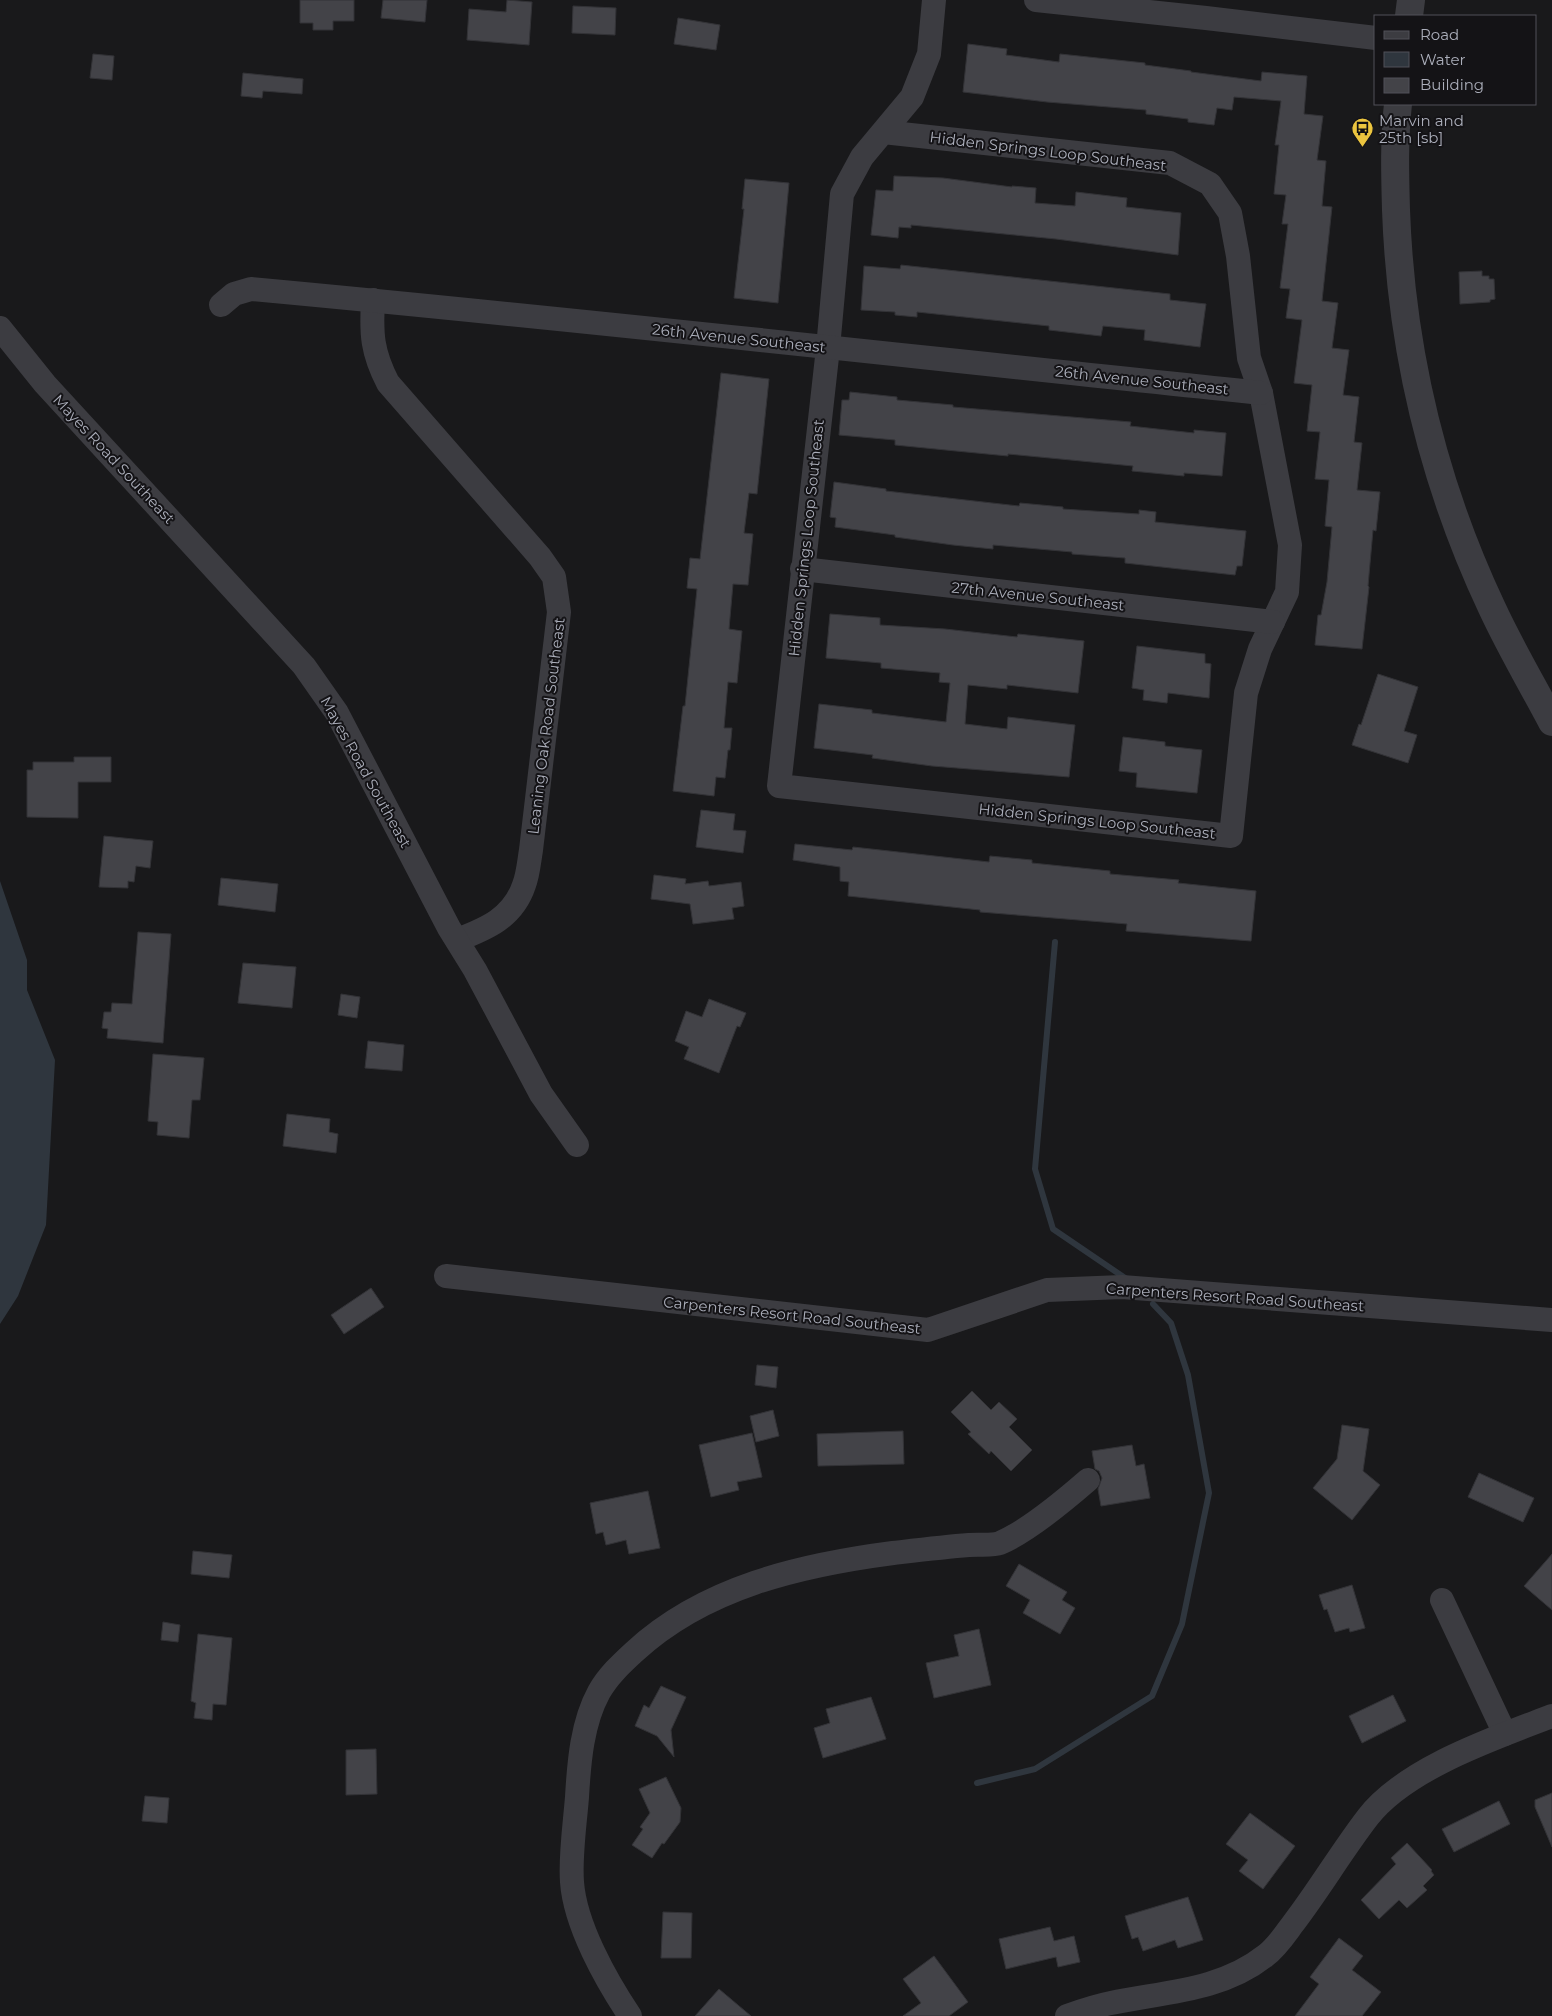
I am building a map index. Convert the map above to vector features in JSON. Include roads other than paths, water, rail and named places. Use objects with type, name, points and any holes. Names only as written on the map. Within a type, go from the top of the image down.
[{"type":"street","name":"Hidden Springs Loop Southeast","points":[[883,132],[1170,163],[1210,184],[1230,213],[1238,256],[1249,358],[1261,392],[1290,545],[1287,592],[1260,649],[1246,693],[1230,836],[779,786],[828,348],[842,194],[862,157],[912,97],[929,54],[934,0]]},
{"type":"street","points":[[1036,0],[1207,9],[1374,38]]},
{"type":"street","points":[[1409,15],[1411,0]]},
{"type":"street","points":[[1398,105],[1394,158],[1397,249],[1408,340],[1428,438],[1453,515],[1488,602],[1552,722]]},
{"type":"street","name":"26th Avenue Southeast","points":[[221,305],[234,294],[251,289],[722,335],[828,348],[1261,392]]},
{"type":"street","name":"Leaning Oak Road Southeast","points":[[373,300],[371,331],[378,362],[388,383],[540,557],[554,577],[557,591],[559,612],[531,850],[524,886],[512,908],[501,919],[488,928],[457,940]]},
{"type":"street","name":"Mayes Road Southeast","points":[[0,328],[45,384],[304,666],[337,712],[457,940],[541,1094],[577,1145]]},
{"type":"street","name":"27th Avenue Southeast","points":[[802,569],[1273,622]]},
{"type":"street","name":"Carpenters Resort Road Southeast","points":[[446,1276],[928,1330],[1047,1290],[1122,1287],[1495,1314],[1552,1320]]},
{"type":"street","points":[[630,2016],[614,1992],[577,1913],[572,1881],[578,1780],[584,1734],[599,1693],[616,1668],[646,1640],[680,1616],[729,1592],[797,1570],[852,1558],[927,1548],[998,1544],[1065,1500],[1088,1480]]},
{"type":"street","points":[[1442,1600],[1505,1734]]},
{"type":"street","points":[[1067,2016],[1110,2003],[1211,1984],[1249,1967],[1275,1947],[1310,1902],[1369,1816],[1401,1784],[1486,1741],[1552,1716]]},
{"type":"water","points":[[0,881],[27,960],[27,990],[55,1060],[46,1225],[18,1296],[0,1324]]},
{"type":"waterway","points":[[1055,942],[1035,1169],[1053,1229],[1128,1280]]},
{"type":"waterway","points":[[977,1783],[1035,1769],[1152,1696],[1182,1624],[1209,1493],[1188,1375],[1171,1323],[1153,1304]]},
{"type":"place","name":"Marvin and 25th [sb]","points":[[1363,148]]}]
